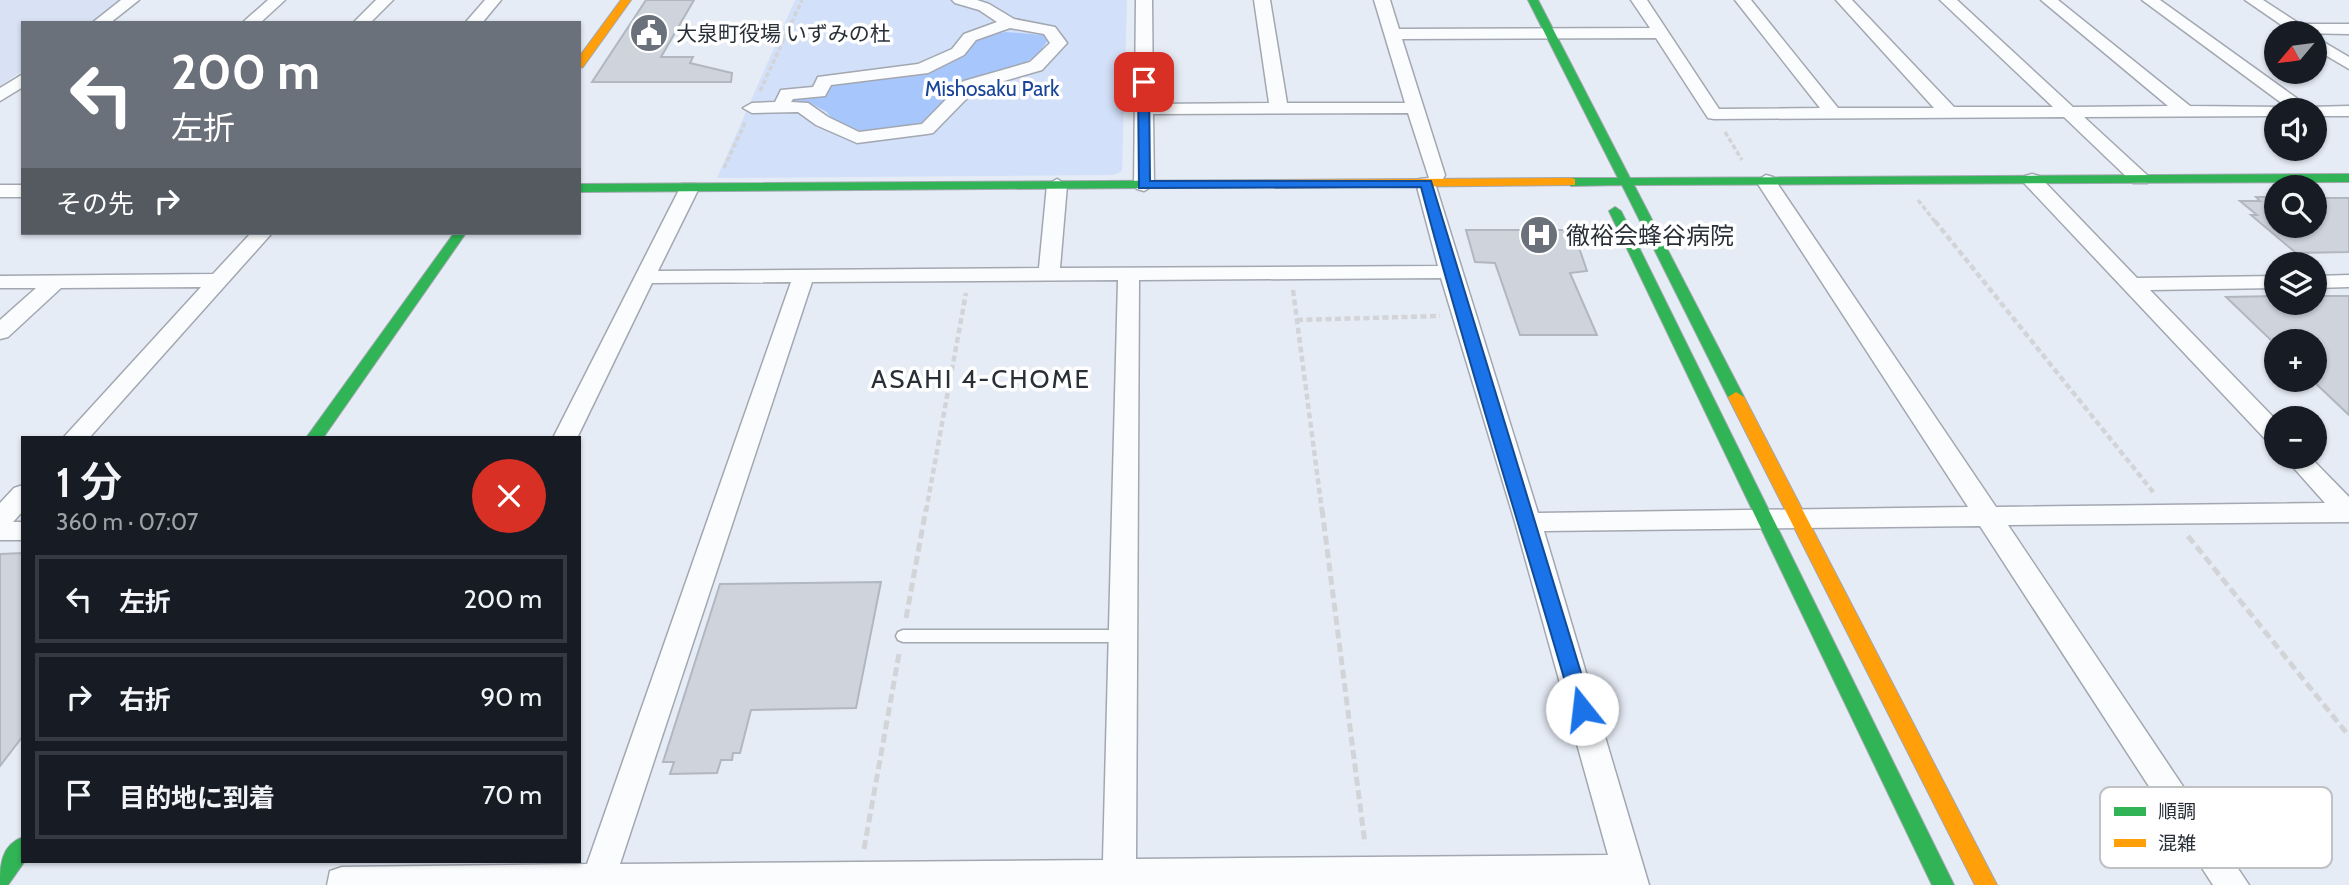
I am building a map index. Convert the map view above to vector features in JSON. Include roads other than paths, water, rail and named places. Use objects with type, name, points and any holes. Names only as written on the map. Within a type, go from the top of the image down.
[{"type":"street","points":[[103,21],[131,0]]},
{"type":"street","points":[[252,21],[277,0]]},
{"type":"street","points":[[363,21],[384,0]]},
{"type":"street","points":[[475,21],[493,0]]},
{"type":"street","points":[[581,62],[626,0]]},
{"type":"street","points":[[752,108],[802,107],[822,121],[857,138],[927,129],[970,85],[1036,66],[1059,43],[1049,30],[1009,23],[984,7],[960,0]]},
{"type":"street","points":[[1144,0],[1144,185]]},
{"type":"street","points":[[1262,0],[1279,109]]},
{"type":"street","points":[[345,876],[598,880],[859,877],[989,880],[1119,874],[1368,872],[1631,877],[1528,522],[1450,272],[1415,108],[1382,0]]},
{"type":"street","points":[[1533,0],[1986,885]]},
{"type":"street","points":[[1639,0],[1714,114],[2264,111]]},
{"type":"street","points":[[1743,0],[1835,114]]},
{"type":"street","points":[[1843,0],[1949,113]]},
{"type":"street","points":[[1948,0],[2140,179]]},
{"type":"street","points":[[2049,0],[2186,112]]},
{"type":"street","points":[[2150,0],[2285,98]]},
{"type":"street","points":[[2253,0],[2285,21]]},
{"type":"street","points":[[779,108],[787,94],[819,92],[824,81],[922,69],[958,52],[970,37],[1009,23]]},
{"type":"street","points":[[2328,30],[2349,29]]},
{"type":"street","points":[[1393,34],[1662,33]]},
{"type":"street","points":[[2328,50],[2349,64]]},
{"type":"street","points":[[0,96],[21,80]]},
{"type":"street","points":[[1144,109],[1415,108]]},
{"type":"street","points":[[2327,111],[2349,111]]},
{"type":"street","points":[[1598,176],[1942,885]]},
{"type":"street","points":[[581,188],[1144,185],[1598,176],[1626,182],[2349,178]]},
{"type":"street","points":[[2032,180],[2264,422]]},
{"type":"street","points":[[1761,181],[2167,787]]},
{"type":"street","points":[[1049,275],[1057,185]]},
{"type":"street","points":[[566,436],[689,188]]},
{"type":"street","points":[[77,436],[260,235]]},
{"type":"street","points":[[315,436],[459,235]]},
{"type":"street","points":[[646,277],[1450,272]]},
{"type":"street","points":[[1119,874],[1129,275]]},
{"type":"street","points":[[598,880],[804,276]]},
{"type":"street","points":[[0,282],[219,280]]},
{"type":"street","points":[[2327,282],[2349,281]]},
{"type":"street","points":[[0,331],[55,282]]},
{"type":"street","points":[[2133,284],[2264,282]]},
{"type":"street","points":[[2308,469],[2349,512]]},
{"type":"street","points":[[0,519],[21,496]]},
{"type":"street","points":[[1528,522],[2349,512]]},
{"type":"street","points":[[0,531],[21,531]]},
{"type":"street","points":[[0,878],[21,849]]},
{"type":"street","points":[[2221,868],[2232,885]]},
{"type":"lane","points":[[903,636],[1123,636]]},
{"type":"water","points":[[1005,32],[1043,35],[1049,38],[1037,56],[1009,71],[976,77],[956,88],[948,105],[924,123],[890,132],[862,131],[835,123],[827,112],[812,104],[790,104],[794,95],[827,82],[924,72],[976,39]]},
{"type":"place","name":"大泉町役場 いずみの杜","points":[[649,33]]},
{"type":"place","name":"徹裕会蜂谷病院","points":[[1539,235]]},
{"type":"district","name":"ASAHI 4-CHOME","points":[[981,379]]},
{"type":"park label","name":"Mishosaku Park","points":[[992,88]]}]
